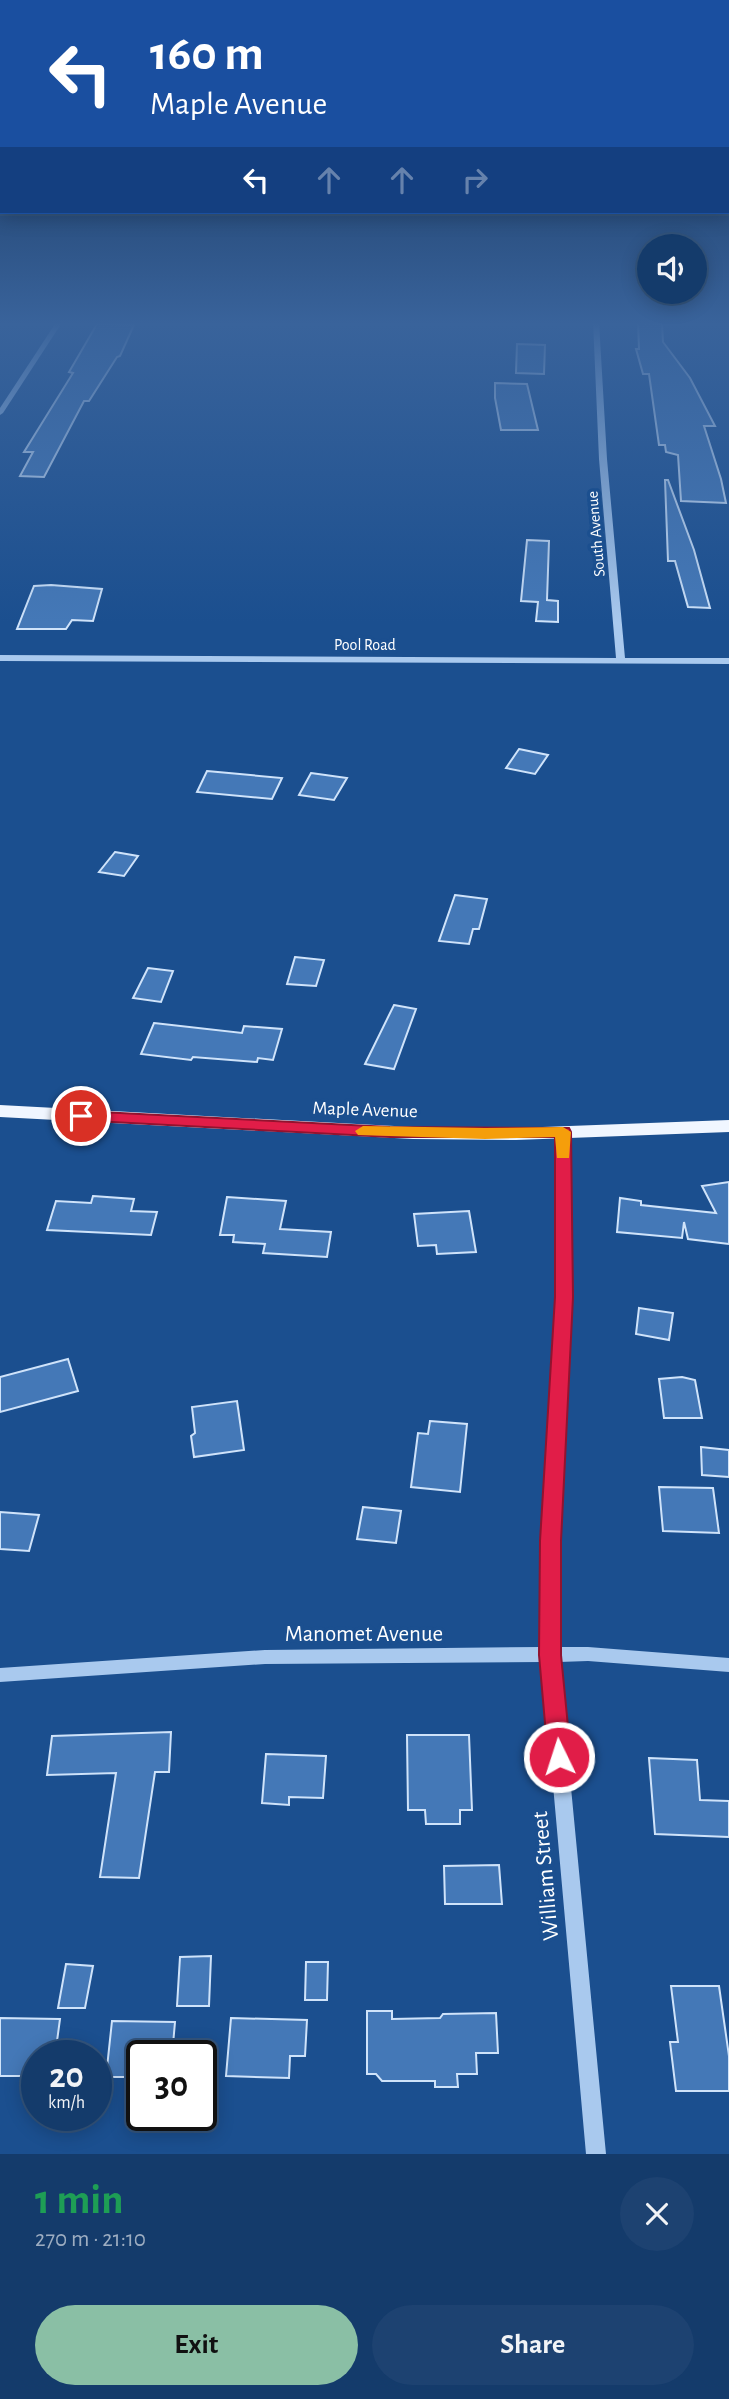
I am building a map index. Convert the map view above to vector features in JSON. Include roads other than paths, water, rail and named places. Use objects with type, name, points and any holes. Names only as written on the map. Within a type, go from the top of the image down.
[{"type":"main road","name":"Maple Avenue","points":[[0,1111],[310,1129],[485,1134],[729,1126]]},
{"type":"street","name":"South Avenue","points":[[601,422],[621,660]]},
{"type":"street","name":"Pool Road","points":[[0,658],[729,661]]},
{"type":"street","name":"William Street","points":[[563,1132],[564,1297],[551,1541],[550,1655],[596,2154]]},
{"type":"street","name":"Manomet Avenue","points":[[0,1675],[265,1657],[588,1654],[729,1665]]}]
